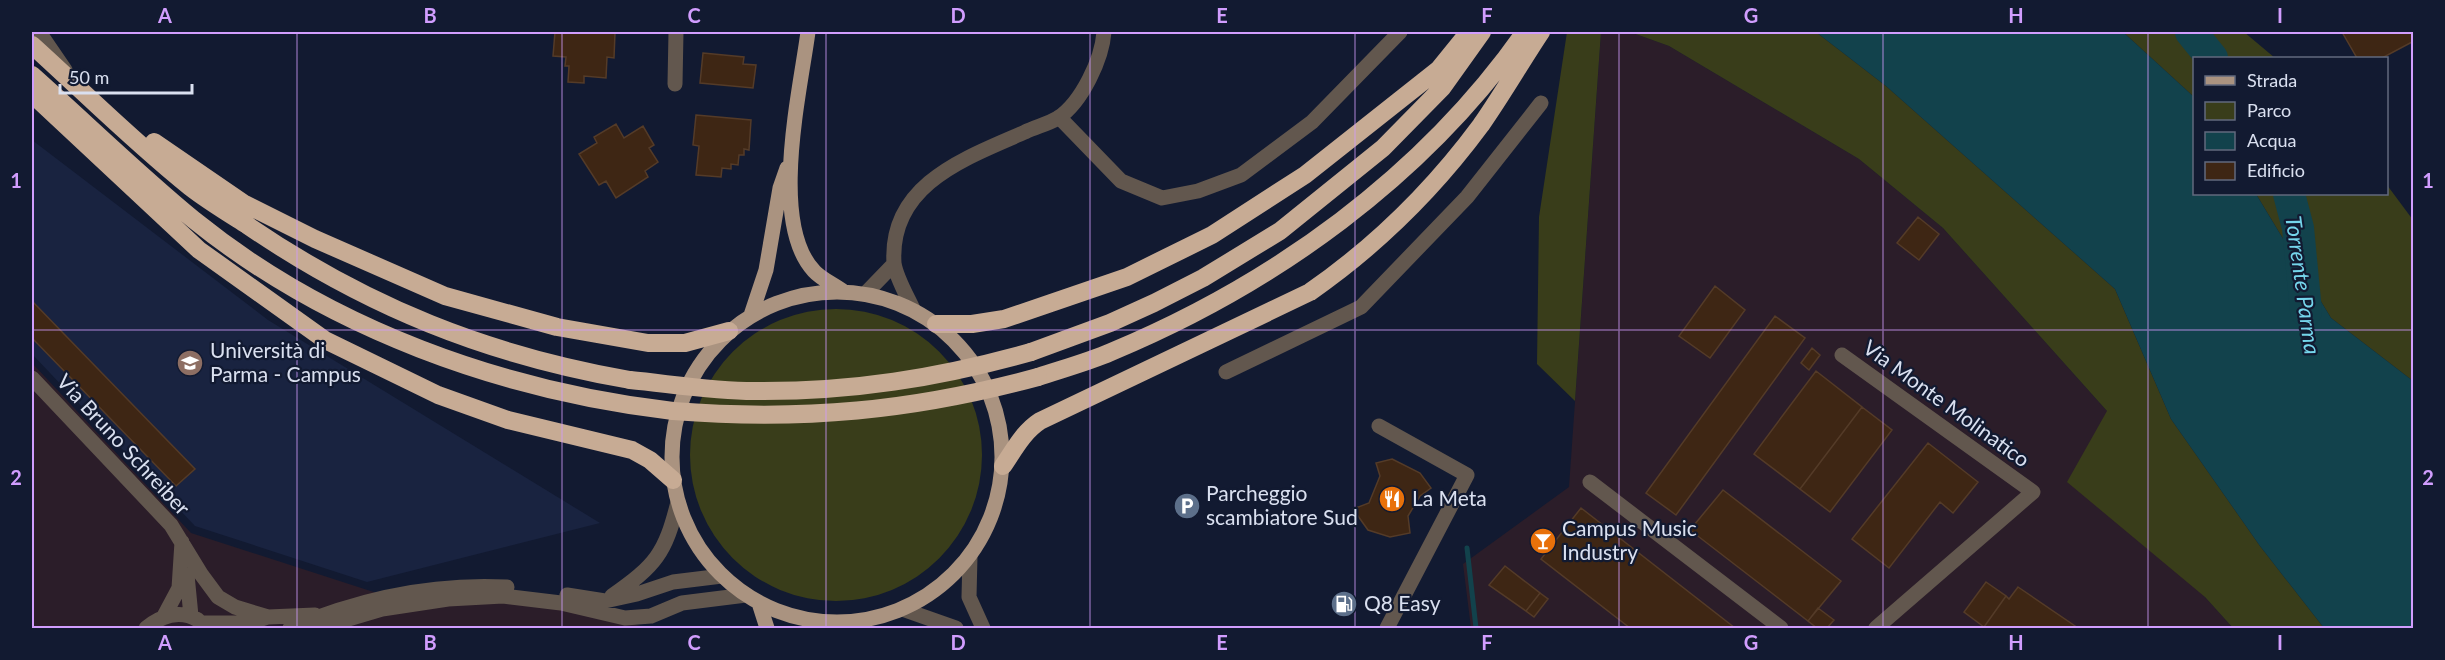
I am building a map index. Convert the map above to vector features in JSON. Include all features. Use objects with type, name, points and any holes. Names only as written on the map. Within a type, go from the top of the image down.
[{"type":"highway","points":[[936,324],[972,324],[1004,319],[1127,277],[1212,235],[1305,175],[1438,69],[1468,32]]},
{"type":"highway","points":[[32,45],[192,188],[284,250],[367,297],[408,316],[511,353],[569,369],[630,380],[752,391],[830,389],[940,375],[1031,352],[1110,323],[1154,303],[1203,278],[1280,231],[1383,148],[1442,88],[1482,32]]},
{"type":"highway","points":[[32,75],[195,220],[255,263],[340,314],[432,353],[544,388],[627,405],[673,411],[783,416],[881,410],[976,393],[1038,377],[1109,353],[1178,321],[1271,270],[1330,230],[1383,188],[1479,91],[1525,32]]},
{"type":"highway","points":[[1003,466],[1031,426],[1311,292],[1343,270],[1400,220],[1439,177],[1481,124],[1540,32]]},
{"type":"highway","points":[[32,94],[199,250],[325,340],[438,395],[498,416],[632,450],[650,460],[673,480]]},
{"type":"highway","points":[[110,116],[144,135],[243,203],[315,239],[445,296],[557,327],[648,343],[685,343],[729,332]]},
{"type":"main road","points":[[808,32],[790,162],[791,215],[803,255],[814,272],[844,292]]},
{"type":"main road","points":[[752,315],[766,270],[783,178],[790,162]]},
{"type":"main road","points":[[820,292],[865,294],[913,309],[936,324],[966,352],[988,387],[1000,426],[1003,466],[998,498],[990,519],[970,556],[950,578],[927,596],[902,609],[844,625],[787,614],[753,599],[722,576],[695,542],[678,502],[673,480],[671,452],[682,399],[694,374],[710,351],[729,332],[752,315],[773,304],[820,292]]},
{"type":"main road","points":[[753,599],[767,628]]},
{"type":"street","points":[[39,32],[48,42],[73,83]]},
{"type":"street","points":[[675,84],[676,32]]},
{"type":"street","points":[[913,309],[894,264],[896,230],[916,193],[947,167],[1059,117],[1083,93],[1103,44],[1104,32]]},
{"type":"street","points":[[1059,117],[1121,181],[1162,198],[1198,191],[1241,175],[1312,122],[1400,32]]},
{"type":"street","points":[[1226,372],[1361,307],[1467,197],[1541,103]]},
{"type":"street","points":[[865,294],[894,264]]},
{"type":"street","name":"Via Monte Molinatico","points":[[1842,355],[2033,492],[1876,628]]},
{"type":"street","name":"Via Bruno Schreiber","points":[[32,378],[171,525],[182,543],[199,622]]},
{"type":"street","points":[[1380,426],[1467,475],[1387,628]]},
{"type":"street","points":[[1590,482],[1780,628]]},
{"type":"street","points":[[605,600],[630,584],[657,559],[670,533],[678,502]]},
{"type":"street","points":[[182,543],[218,597],[235,607],[268,616],[321,615]]},
{"type":"street","name":"Via Bruno Schreiber","points":[[163,618],[178,588],[182,543]]},
{"type":"street","points":[[970,556],[969,597],[983,628]]},
{"type":"street","points":[[290,628],[321,615],[385,597],[431,589],[474,585],[521,588],[605,600],[637,594],[673,582],[722,576]]},
{"type":"street","points":[[309,628],[328,625],[382,609],[447,599],[502,596],[561,603],[625,618],[651,616],[682,603],[753,599]]},
{"type":"street","points":[[1399,628],[1403,599]]},
{"type":"street","points":[[902,609],[956,628]]},
{"type":"street","points":[[146,628],[163,618],[178,614],[199,622],[253,622],[268,616]]},
{"type":"shaded area","points":[[1601,32],[1630,32],[1669,46],[1859,159],[1943,228],[2107,411],[2205,597],[2233,628],[1471,628],[1463,564],[1569,487]]},
{"type":"shaded area","name":"Università di Parma - Campus","points":[[32,140],[268,320],[600,523],[367,582],[195,526],[32,354]]},
{"type":"shaded area","points":[[32,363],[191,533],[423,608],[526,595],[648,628],[32,628]]},
{"type":"green space","points":[[1567,32],[1601,32],[1575,401],[1537,364],[1539,217]]},
{"type":"green space","points":[[1630,32],[1816,32],[1886,86],[2115,289],[2171,419],[2260,546],[2324,628],[2233,628],[2205,597],[2067,482],[2107,411],[1943,228],[1859,159],[1669,46]]},
{"type":"green space","points":[[2123,32],[2244,32],[2274,57],[2193,57],[2193,96]]},
{"type":"green space","points":[[2388,186],[2413,220],[2413,381],[2331,318],[2257,195],[2388,195]]},
{"type":"green space","points":[[836,309],[878,315],[905,326],[929,342],[949,362],[965,386],[976,413],[982,455],[976,497],[965,524],[949,548],[929,568],[905,584],[878,595],[836,601],[794,595],[767,584],[743,568],[723,548],[707,524],[696,497],[690,455],[696,413],[707,386],[723,362],[743,342],[767,326],[794,315]]},
{"type":"water","points":[[1816,32],[2123,32],[2193,96],[2193,195],[2257,195],[2331,318],[2413,381],[2413,628],[2324,628],[2260,546],[2171,419],[2115,289],[1886,86]]},
{"type":"building","points":[[555,32],[615,33],[614,58],[607,57],[606,78],[584,76],[584,83],[568,82],[569,66],[565,66],[566,57],[553,56]]},
{"type":"building","points":[[2342,32],[2414,32],[2414,41],[2384,57],[2356,57]]},
{"type":"building","points":[[703,53],[744,57],[743,64],[756,65],[753,88],[700,83]]},
{"type":"building","points":[[696,115],[751,120],[749,150],[744,149],[744,155],[739,155],[738,165],[731,164],[731,169],[722,168],[721,177],[696,175],[699,146],[693,145]]},
{"type":"building","points":[[616,124],[624,138],[643,126],[654,145],[649,148],[658,162],[645,171],[648,177],[616,198],[606,181],[599,185],[579,154],[597,143],[594,137]]},
{"type":"building","points":[[1918,217],[1939,234],[1919,260],[1897,243]]},
{"type":"building","points":[[1715,286],[1745,310],[1710,358],[1679,336]]},
{"type":"building","points":[[32,301],[195,469],[176,486],[32,338]]},
{"type":"building","points":[[1775,316],[1805,338],[1676,515],[1646,493]]},
{"type":"building","points":[[1812,348],[1820,355],[1809,370],[1801,363]]},
{"type":"building","points":[[1816,371],[1862,407],[1800,489],[1754,454]]},
{"type":"building","points":[[1862,407],[1892,430],[1830,512],[1800,489]]},
{"type":"building","points":[[1928,443],[1978,482],[1953,513],[1940,502],[1889,568],[1852,539]]},
{"type":"building","points":[[1392,459],[1420,473],[1431,488],[1420,496],[1408,516],[1410,533],[1390,537],[1368,530],[1353,509],[1369,503],[1380,476],[1376,463]]},
{"type":"building","points":[[1723,490],[1841,581],[1808,621],[1690,530]]},
{"type":"building","points":[[1581,508],[1735,628],[1630,628],[1541,559]]},
{"type":"building","points":[[1505,566],[1540,593],[1526,611],[1489,585]]},
{"type":"building","points":[[1986,582],[2006,596],[1984,627],[1964,612]]},
{"type":"building","points":[[2018,587],[2078,628],[1984,627],[2006,596],[2009,599]]},
{"type":"building","points":[[1540,593],[1548,599],[1534,617],[1526,611]]},
{"type":"building","points":[[1818,608],[1834,620],[1827,628],[1817,628],[1808,621]]},
{"type":"waterway","name":"Torrente Parma","points":[[2191,32],[2211,57]]},
{"type":"waterway","name":"Torrente Parma","points":[[2289,195],[2298,228],[2306,311]]},
{"type":"waterway","points":[[1467,548],[1476,628]]},
{"type":"place","name":"Università di Parma - Campus","points":[[190,363]]},
{"type":"place","name":"La Meta","points":[[1392,499]]},
{"type":"place","name":"Parcheggio scambiatore Sud","points":[[1187,506]]},
{"type":"place","name":"Campus Music Industry","points":[[1543,541]]},
{"type":"place","name":"Q8 Easy","points":[[1344,604]]}]
